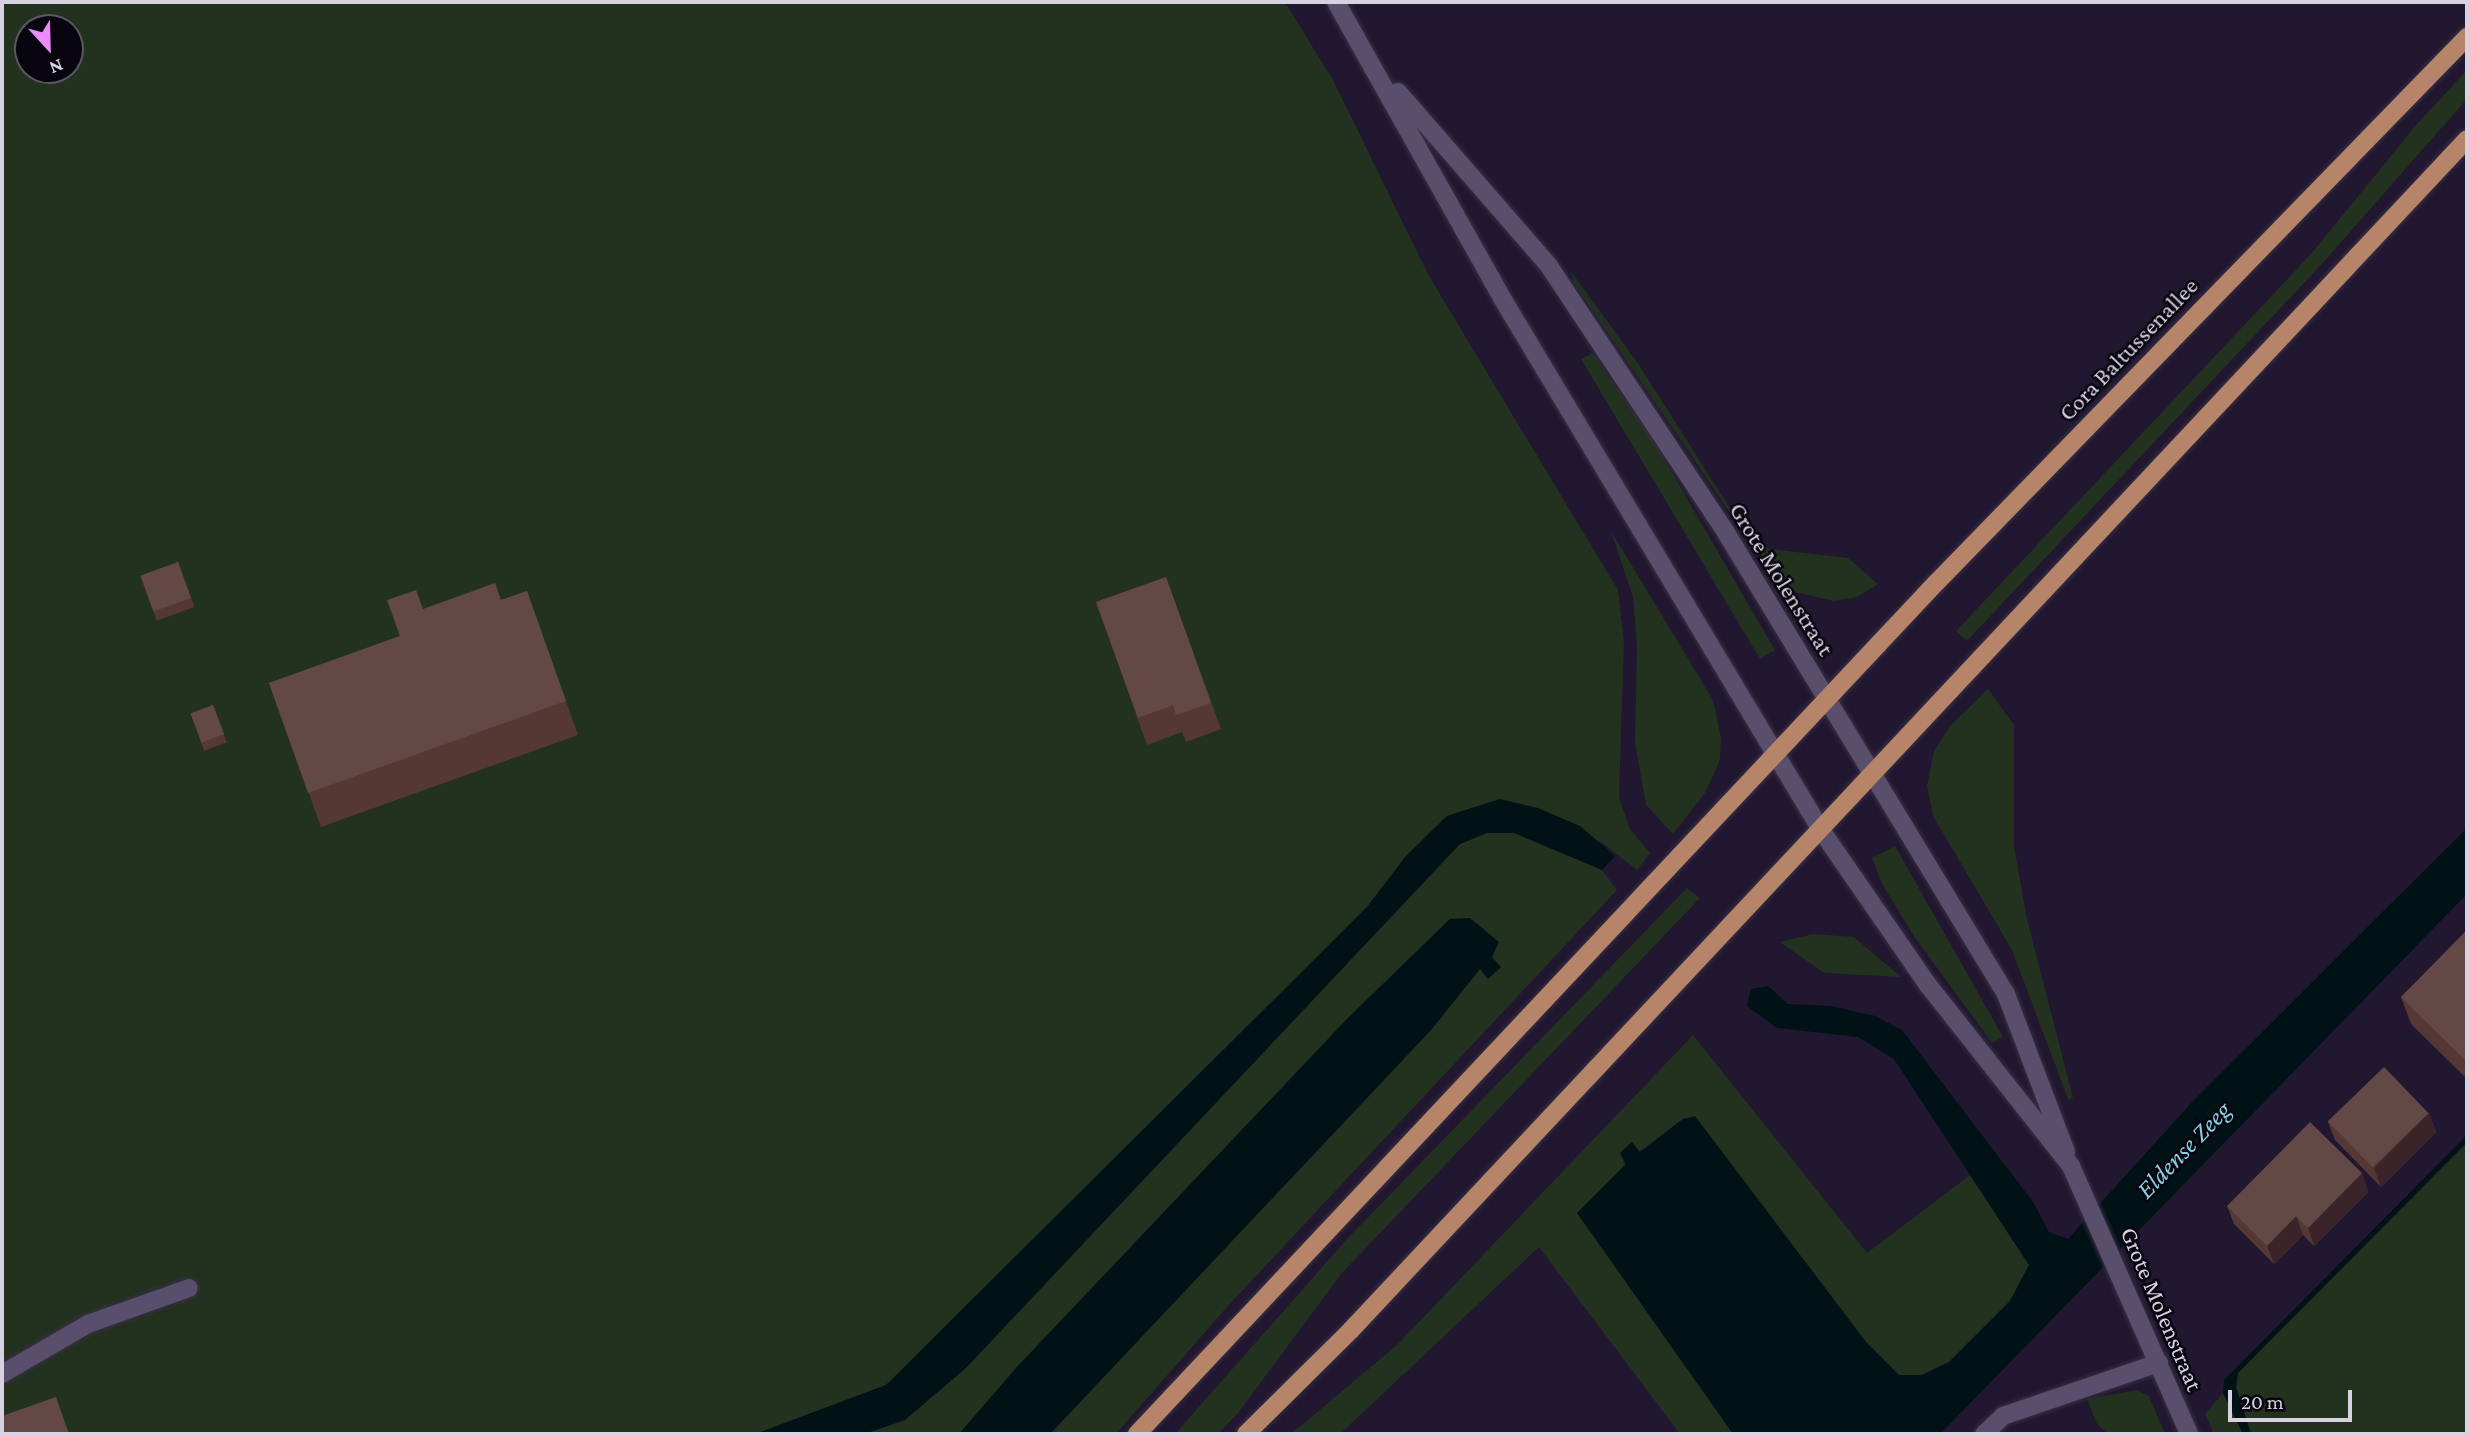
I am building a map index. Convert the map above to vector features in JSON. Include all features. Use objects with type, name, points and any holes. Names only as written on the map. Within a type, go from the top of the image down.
[{"type":"main road","name":"Cora Baltussenallee","points":[[1137,1434],[1777,753],[2467,37]]},
{"type":"main road","points":[[1246,1434],[1351,1330],[1874,775],[2467,139]]},
{"type":"street","name":"Grote Molenstraat","points":[[1336,2],[1376,66],[1503,298],[1821,830],[1928,985],[2071,1166],[2083,1187],[2189,1434]]},
{"type":"street","name":"Grote Molenstraat","points":[[1376,66],[1549,266],[1725,531],[2006,994],[2071,1166]]},
{"type":"street","points":[[2,1374],[88,1324],[190,1288]]},
{"type":"street","points":[[1984,1434],[2003,1416],[2160,1363]]},
{"type":"green space","points":[[2,2],[1285,2],[1333,80],[1429,276],[1618,590],[1624,642],[1619,798],[1630,829],[1650,853],[1637,870],[1603,843],[1500,799],[1447,816],[1406,856],[1367,907],[923,1353],[886,1385],[755,1434],[2,1434]]},
{"type":"green space","points":[[2467,70],[2467,99],[2321,265],[1967,641],[1956,631],[2311,254],[2417,124]]},
{"type":"green space","points":[[1571,271],[1639,365],[1745,532],[1770,549],[1848,558],[1878,584],[1857,597],[1834,601],[1796,592],[1769,570],[1574,283]]},
{"type":"green space","points":[[1593,353],[1656,445],[1775,650],[1760,659],[1581,359]]},
{"type":"green space","points":[[1611,531],[1713,700],[1721,737],[1720,760],[1705,793],[1673,834],[1646,805],[1635,743],[1637,646],[1633,597]]},
{"type":"green space","points":[[1988,689],[2014,725],[2014,846],[2027,919],[2073,1098],[2068,1099],[2012,950],[1933,816],[1927,786],[1934,751],[1950,726]]},
{"type":"green space","points":[[1487,833],[1514,833],[1564,851],[1602,870],[1617,890],[1228,1306],[1116,1434],[1050,1434],[1431,1030],[1480,969],[1488,979],[1501,967],[1450,919],[1347,1019],[1017,1367],[959,1434],[864,1434],[905,1420],[1444,857],[1460,844]]},
{"type":"green space","points":[[1895,846],[2003,1037],[1992,1043],[1915,938],[1882,884],[1872,858]]},
{"type":"green space","points":[[1687,888],[1700,898],[1342,1273],[1238,1413],[1218,1434],[1175,1434],[1347,1239]]},
{"type":"green space","points":[[1813,934],[1854,937],[1901,977],[1824,973],[1780,942]]},
{"type":"green space","points":[[1693,1035],[1867,1253],[1970,1175],[2029,1265],[2010,1301],[1949,1362],[1922,1375],[1899,1375],[1866,1342],[1683,1119],[1639,1152],[1632,1142],[1620,1153],[1733,1434],[1680,1434],[1539,1247],[1340,1434],[1291,1434],[1397,1345]]},
{"type":"green space","points":[[2467,1143],[2467,1434],[2251,1434],[2236,1387],[2238,1373]]},
{"type":"green space","points":[[2137,1390],[2149,1396],[2165,1434],[2108,1434],[2097,1424],[2087,1399]]},
{"type":"green space","points":[[2223,1393],[2243,1434],[2214,1434],[2205,1414]]},
{"type":"water","points":[[1500,799],[1538,808],[1580,826],[1615,856],[1602,870],[1514,833],[1487,833],[1460,844],[966,1368],[905,1420],[864,1434],[755,1434],[886,1385],[1367,907],[1406,856],[1447,816]]},
{"type":"water","name":"Eldense Zeeg","points":[[2467,828],[2467,894],[1940,1434],[1733,1434],[1577,1213],[1626,1164],[1620,1153],[1632,1142],[1640,1152],[1683,1119],[1695,1116],[1866,1342],[1899,1375],[1922,1375],[1949,1362],[2010,1301],[2029,1265],[1894,1059],[1858,1037],[1777,1028],[1747,1006],[1751,989],[1768,986],[1788,1004],[1831,1006],[1875,1016],[1902,1030],[2033,1202],[2049,1232],[2068,1239],[2194,1100]]},
{"type":"water","points":[[1470,918],[1499,942],[1492,957],[1501,967],[1488,979],[1480,969],[1431,1030],[1050,1434],[959,1434],[1017,1367],[1347,1019],[1450,919]]},
{"type":"water","points":[[2467,1135],[2467,1142],[2238,1373],[2236,1387],[2251,1434],[2243,1434],[2223,1393],[2224,1380]]},
{"type":"building","points":[[178,562],[191,598],[153,611],[140,576]]},
{"type":"building","points":[[1166,577],[1211,703],[1176,715],[1173,705],[1138,718],[1096,602]]},
{"type":"building","points":[[495,583],[501,600],[527,591],[566,701],[308,793],[269,683],[400,636],[387,600],[416,590],[423,609]]},
{"type":"building","points":[[213,705],[224,734],[202,743],[191,714]]},
{"type":"building","points":[[2467,930],[2467,1062],[2401,997]]},
{"type":"building","points":[[2384,1067],[2428,1113],[2372,1167],[2328,1121]]},
{"type":"building","points":[[2310,1122],[2362,1173],[2308,1228],[2296,1216],[2267,1246],[2227,1206]]},
{"type":"building","points":[[56,1397],[69,1434],[2,1434],[2,1416]]}]
